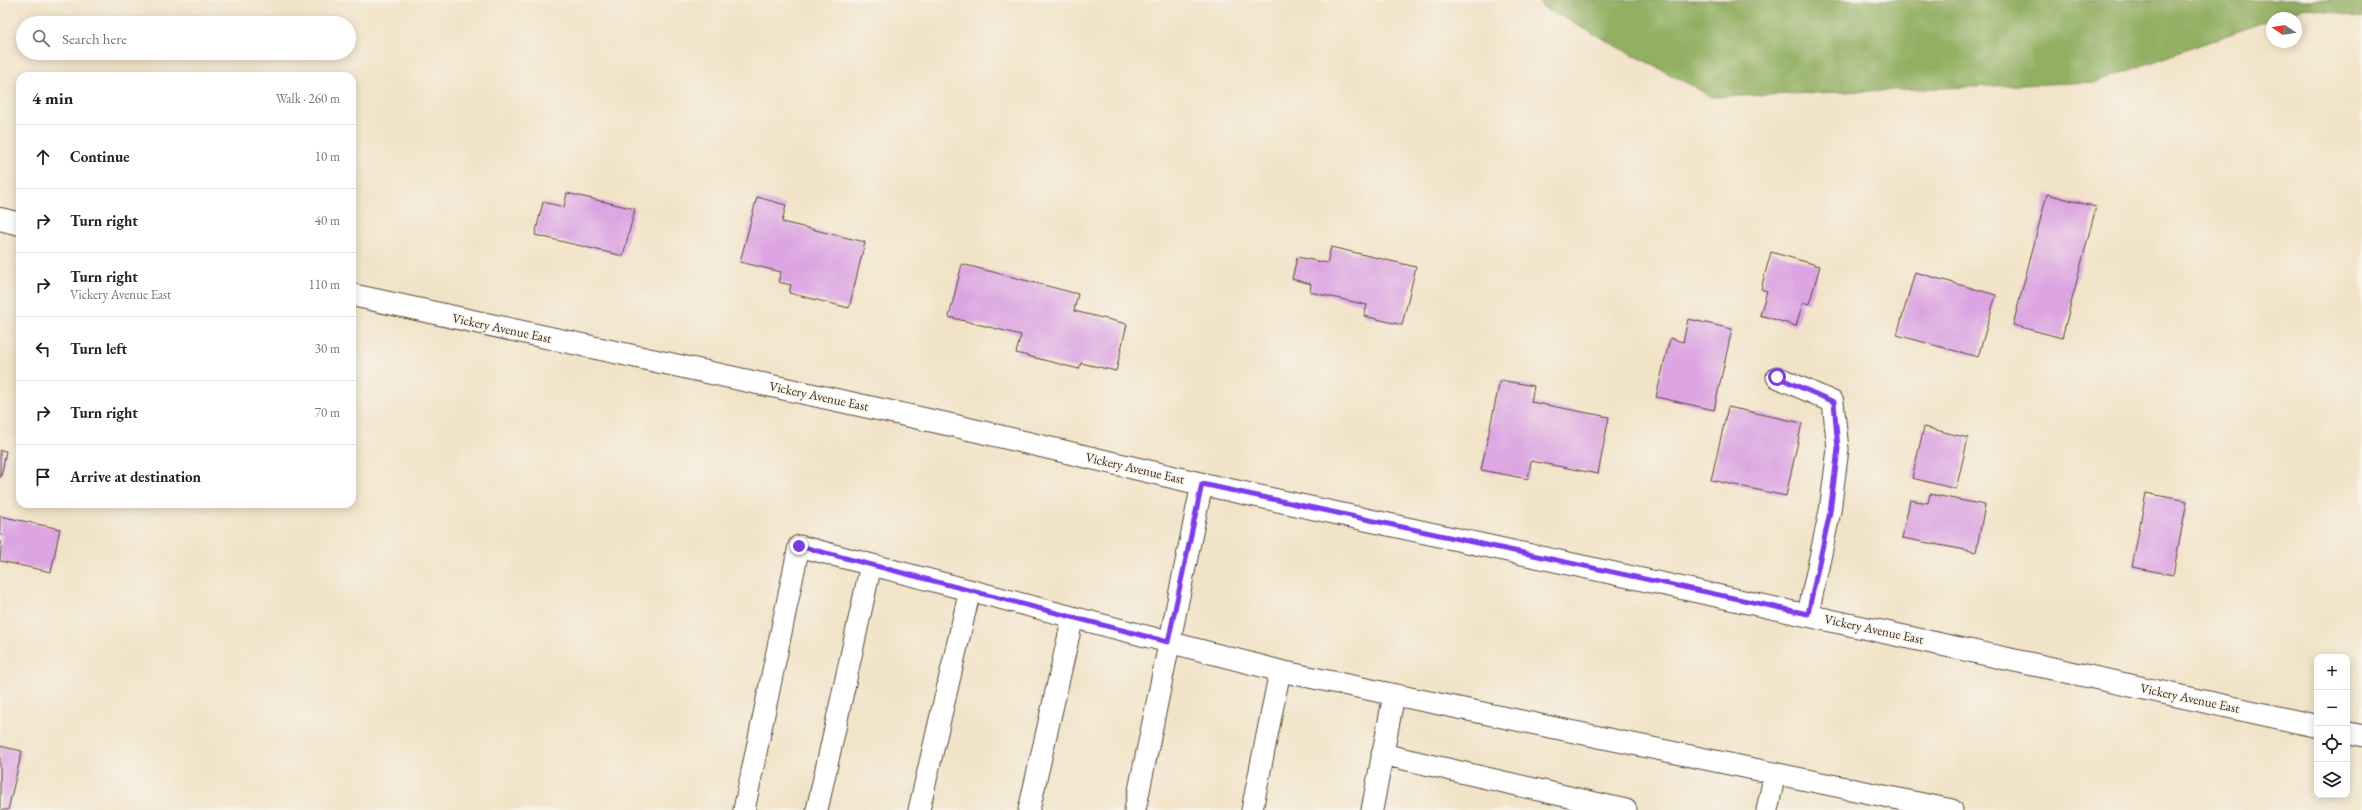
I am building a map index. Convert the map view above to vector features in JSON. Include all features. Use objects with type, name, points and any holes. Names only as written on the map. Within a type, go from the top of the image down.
[{"type":"street","points":[[0,219],[16,223]]},
{"type":"street","name":"Vickery Avenue East","points":[[356,296],[956,426],[1202,484],[1808,614],[2314,725]]},
{"type":"street","points":[[2350,734],[2362,736]]},
{"type":"lane","points":[[1777,377],[1834,402],[1838,449],[1830,512],[1808,614]]},
{"type":"lane","points":[[1135,810],[1168,642],[1202,484]]},
{"type":"lane","points":[[744,810],[799,546],[1280,671],[1952,810]]},
{"type":"lane","points":[[817,810],[871,565]]},
{"type":"lane","points":[[919,810],[970,590]]},
{"type":"lane","points":[[1029,810],[1073,617]]},
{"type":"lane","points":[[1252,810],[1280,671]]},
{"type":"lane","points":[[1372,810],[1394,695]]},
{"type":"lane","points":[[1382,754],[1626,810]]},
{"type":"lane","points":[[1767,810],[1775,773]]},
{"type":"green space","points":[[1538,0],[2362,0],[2362,18],[2306,7],[2292,12],[2266,12],[2266,21],[2096,82],[1713,97],[1543,7]]},
{"type":"building","points":[[567,193],[635,209],[623,256],[535,235],[543,202],[564,207]]},
{"type":"building","points":[[2047,194],[2096,207],[2062,338],[2013,325]]},
{"type":"building","points":[[757,197],[786,205],[782,222],[865,242],[849,308],[789,293],[791,285],[778,282],[781,272],[740,262]]},
{"type":"building","points":[[1331,247],[1416,267],[1402,325],[1364,316],[1367,305],[1310,292],[1311,284],[1292,279],[1297,257],[1327,263]]},
{"type":"building","points":[[1771,252],[1820,266],[1809,304],[1803,302],[1796,326],[1760,315],[1767,291],[1761,289]]},
{"type":"building","points":[[962,264],[1078,294],[1074,311],[1127,324],[1116,371],[1081,363],[1079,369],[1016,353],[1021,335],[949,317]]},
{"type":"building","points":[[1915,272],[1996,295],[1978,357],[1897,335]]},
{"type":"building","points":[[1688,319],[1732,329],[1714,410],[1656,397],[1670,338],[1683,342]]},
{"type":"building","points":[[1500,380],[1534,386],[1531,402],[1609,417],[1598,474],[1531,461],[1528,479],[1481,470]]},
{"type":"building","points":[[1728,407],[1802,423],[1786,496],[1711,480]]},
{"type":"building","points":[[1924,427],[1968,438],[1956,489],[1912,478]]},
{"type":"building","points":[[0,450],[6,451],[1,477],[0,477]]},
{"type":"building","points":[[2146,493],[2187,501],[2173,575],[2132,567]]},
{"type":"building","points":[[1930,494],[1985,505],[1976,552],[1902,538],[1910,500],[1928,503]]},
{"type":"building","points":[[0,516],[60,529],[51,572],[0,561],[2,535],[0,535]]},
{"type":"building","points":[[0,746],[22,751],[8,810],[0,810]]},
{"type":"route","points":[[799,546],[1168,642],[1202,484],[1808,614],[1830,512],[1838,449],[1834,402],[1777,377]]}]
